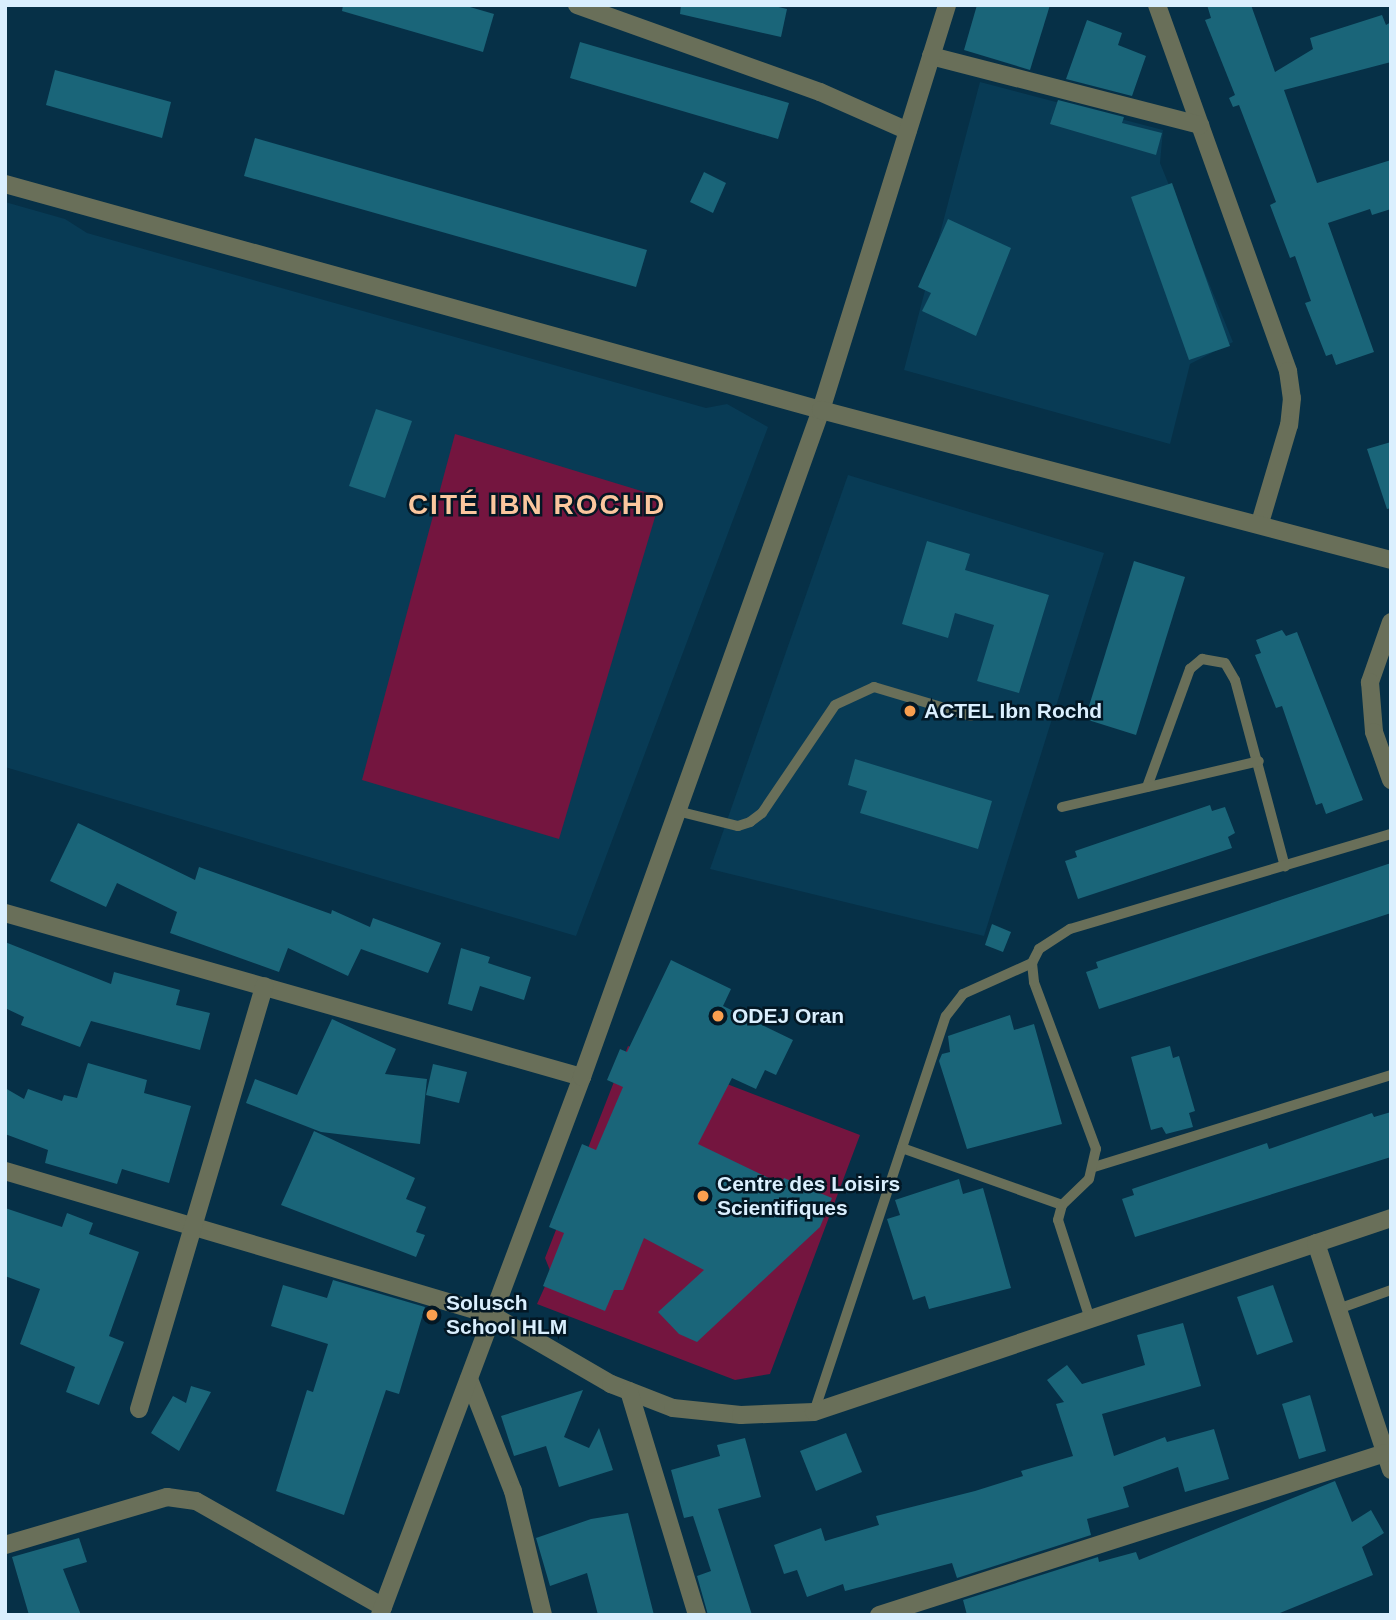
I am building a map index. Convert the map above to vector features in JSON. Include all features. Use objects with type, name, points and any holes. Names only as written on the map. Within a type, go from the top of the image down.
[{"type":"street","points":[[577,5],[820,92],[908,131]]},
{"type":"street","points":[[5,1545],[167,1497],[196,1501],[382,1611],[582,1077],[821,410],[947,5]]},
{"type":"street","points":[[1157,5],[1288,371],[1292,398],[1261,523]]},
{"type":"street","points":[[931,56],[1200,125]]},
{"type":"street","points":[[5,184],[821,410],[1261,523],[1391,560]]},
{"type":"street","points":[[1391,622],[1370,682],[1374,732],[1391,779]]},
{"type":"street","points":[[5,913],[582,1077]]},
{"type":"street","points":[[139,1409],[264,986]]},
{"type":"street","points":[[5,1171],[492,1315],[629,1391],[687,1409],[741,1415],[814,1412],[1391,1218]]},
{"type":"street","points":[[880,1615],[1389,1458],[1316,1243]]},
{"type":"street","points":[[469,1379],[513,1492],[543,1615]]},
{"type":"street","points":[[629,1391],[697,1615]]},
{"type":"lane","points":[[1147,787],[1191,669],[1202,659],[1225,663],[1236,680],[1285,866]]},
{"type":"lane","points":[[677,811],[738,825],[750,822],[762,813],[835,705],[874,687],[971,716]]},
{"type":"lane","points":[[1062,807],[1259,761]]},
{"type":"lane","points":[[1090,1319],[1061,1236],[1062,1205],[1089,1179],[1094,1167],[1096,1149],[1034,982],[1032,963],[1039,949],[1070,929],[1391,834]]},
{"type":"lane","points":[[814,1412],[946,1016],[963,994],[1032,963]]},
{"type":"lane","points":[[1094,1167],[1391,1075]]},
{"type":"lane","points":[[902,1148],[1062,1205]]},
{"type":"lane","points":[[1338,1309],[1391,1290]]},
{"type":"shaded area","points":[[980,82],[1163,130],[1160,163],[1233,342],[1190,364],[1170,444],[904,370]]},
{"type":"shaded area","points":[[5,202],[65,219],[87,233],[706,408],[727,404],[768,427],[576,936],[5,767]]},
{"type":"shaded area","points":[[455,434],[661,497],[559,839],[362,780]]},
{"type":"shaded area","name":"ACTEL Ibn Rochd","points":[[848,475],[1104,553],[984,936],[710,869]]},
{"type":"shaded area","name":"Centre des Loisirs Scientifiques","points":[[628,1046],[860,1135],[770,1374],[735,1380],[537,1304],[551,1273],[545,1258]]},
{"type":"building","points":[[343,5],[463,5],[494,14],[483,52],[342,11]]},
{"type":"building","points":[[681,5],[770,5],[787,9],[781,37],[680,14]]},
{"type":"building","points":[[977,5],[1050,5],[1030,70],[964,50]]},
{"type":"building","points":[[1207,5],[1251,5],[1275,72],[1313,49],[1310,38],[1382,15],[1386,25],[1391,22],[1391,62],[1284,90],[1317,183],[1391,160],[1391,209],[1372,215],[1370,209],[1328,223],[1374,352],[1336,365],[1332,354],[1326,356],[1305,303],[1311,301],[1295,256],[1290,258],[1270,205],[1276,202],[1239,105],[1233,107],[1229,98],[1235,95],[1205,20],[1211,18]]},
{"type":"building","points":[[1087,20],[1122,33],[1118,45],[1146,56],[1132,96],[1066,79]]},
{"type":"building","points":[[580,42],[789,103],[778,139],[570,78]]},
{"type":"building","points":[[55,70],[171,102],[162,138],[46,105]]},
{"type":"building","points":[[1058,100],[1124,117],[1122,123],[1162,133],[1156,155],[1050,124]]},
{"type":"building","points":[[255,138],[647,250],[636,287],[244,176]]},
{"type":"building","points":[[704,172],[726,183],[713,213],[690,202]]},
{"type":"building","points":[[1172,183],[1230,346],[1189,360],[1131,197]]},
{"type":"building","points":[[948,219],[1011,248],[976,336],[922,311],[931,293],[918,287]]},
{"type":"building","points":[[376,409],[412,421],[385,498],[349,486]]},
{"type":"building","points":[[1391,442],[1391,508],[1387,509],[1367,449]]},
{"type":"building","points":[[927,541],[970,554],[965,570],[1049,595],[1019,693],[977,681],[994,625],[955,613],[948,638],[902,624]]},
{"type":"building","points":[[1134,561],[1185,577],[1136,735],[1085,719]]},
{"type":"building","points":[[1282,630],[1286,636],[1297,632],[1363,800],[1326,814],[1322,803],[1316,805],[1282,706],[1276,708],[1255,655],[1261,653],[1256,640]]},
{"type":"building","points":[[855,759],[992,801],[978,849],[860,813],[867,791],[848,785]]},
{"type":"building","points":[[1210,805],[1212,811],[1225,807],[1235,833],[1228,837],[1232,848],[1078,899],[1065,861],[1077,857],[1075,851]]},
{"type":"building","points":[[78,823],[195,880],[199,867],[331,914],[332,910],[370,927],[373,918],[441,943],[428,973],[361,949],[348,976],[288,948],[279,972],[170,933],[177,912],[117,883],[106,907],[50,881]]},
{"type":"building","points":[[1391,863],[1391,913],[1099,1009],[1086,972],[1098,968],[1096,962]]},
{"type":"building","points":[[992,924],[1011,932],[1003,952],[985,945]]},
{"type":"building","points":[[5,942],[111,984],[114,972],[180,990],[176,1005],[210,1013],[200,1050],[91,1021],[80,1047],[21,1025],[24,1017],[5,1008]]},
{"type":"building","points":[[461,948],[490,957],[488,963],[531,977],[524,1000],[480,986],[472,1011],[448,1004]]},
{"type":"building","name":"Centre des Loisirs Scientifiques","points":[[671,960],[731,989],[723,1006],[793,1040],[776,1075],[765,1070],[756,1089],[732,1078],[698,1144],[781,1184],[784,1178],[832,1198],[820,1227],[697,1342],[679,1334],[658,1312],[704,1270],[644,1238],[623,1290],[614,1290],[605,1311],[543,1286],[564,1233],[549,1227],[582,1144],[596,1150],[623,1087],[607,1080],[620,1049],[627,1052]]},
{"type":"building","points":[[1010,1015],[1014,1030],[1034,1024],[1062,1124],[967,1149],[939,1061],[942,1054],[950,1052],[948,1036]]},
{"type":"building","points":[[332,1019],[396,1049],[385,1074],[427,1079],[420,1144],[321,1132],[246,1103],[255,1079],[297,1095]]},
{"type":"building","points":[[1170,1046],[1173,1058],[1179,1056],[1195,1111],[1189,1113],[1193,1127],[1166,1134],[1162,1127],[1151,1130],[1131,1057]]},
{"type":"building","points":[[88,1063],[147,1080],[144,1093],[191,1106],[169,1183],[122,1169],[117,1184],[45,1163],[48,1150],[5,1134],[5,1088],[24,1099],[28,1089],[62,1101],[64,1095],[77,1098]]},
{"type":"building","points":[[433,1064],[467,1072],[459,1103],[426,1095]]},
{"type":"building","points":[[1391,1112],[1391,1157],[1135,1237],[1122,1199],[1134,1195],[1132,1189],[1267,1143],[1269,1149],[1372,1113],[1374,1117]]},
{"type":"building","points":[[314,1131],[415,1178],[406,1199],[426,1207],[416,1232],[425,1235],[416,1257],[281,1205]]},
{"type":"building","points":[[959,1179],[963,1194],[983,1188],[1011,1288],[929,1309],[925,1296],[913,1300],[887,1219],[900,1215],[895,1200]]},
{"type":"building","points":[[5,1208],[62,1227],[67,1213],[93,1223],[89,1234],[139,1252],[109,1336],[124,1342],[99,1405],[66,1392],[75,1367],[20,1344],[40,1289],[5,1276]]},
{"type":"building","points":[[333,1280],[425,1307],[399,1394],[386,1390],[344,1515],[276,1491],[307,1390],[313,1392],[328,1344],[271,1326],[283,1285],[327,1298]]},
{"type":"building","points":[[1273,1285],[1293,1342],[1257,1355],[1237,1297]]},
{"type":"building","points":[[1183,1323],[1201,1386],[1102,1414],[1114,1456],[1165,1437],[1167,1442],[1214,1429],[1229,1479],[1185,1492],[1178,1467],[1123,1487],[1129,1507],[1087,1519],[1091,1535],[957,1578],[952,1563],[845,1591],[843,1584],[807,1597],[797,1570],[784,1574],[774,1545],[821,1528],[825,1541],[879,1525],[876,1516],[975,1491],[1023,1476],[1021,1471],[1073,1456],[1056,1404],[1064,1402],[1047,1380],[1067,1365],[1082,1384],[1145,1365],[1137,1335]]},
{"type":"building","points":[[191,1386],[211,1392],[179,1451],[151,1433],[173,1396],[186,1403]]},
{"type":"building","points":[[583,1390],[564,1437],[589,1448],[599,1428],[613,1470],[559,1487],[546,1446],[514,1456],[501,1416]]},
{"type":"building","points":[[1310,1395],[1326,1451],[1299,1459],[1282,1404]]},
{"type":"building","points":[[846,1433],[862,1472],[816,1491],[800,1451]]},
{"type":"building","points":[[745,1438],[761,1497],[718,1509],[752,1615],[708,1615],[697,1576],[711,1571],[693,1516],[684,1518],[671,1470],[720,1456],[717,1445]]},
{"type":"building","points":[[1335,1481],[1352,1522],[1371,1510],[1384,1533],[1362,1547],[1373,1575],[1275,1615],[967,1615],[963,1600],[1098,1557],[1099,1562],[1136,1552],[1139,1560]]},
{"type":"building","points":[[628,1513],[654,1615],[598,1615],[587,1573],[550,1586],[536,1538],[591,1519]]},
{"type":"building","points":[[79,1538],[87,1562],[63,1569],[81,1615],[29,1615],[12,1557]]},
{"type":"place","name":"ACTEL Ibn Rochd","points":[[910,711]]},
{"type":"place","name":"ODEJ Oran","points":[[718,1016]]},
{"type":"place","name":"Centre des Loisirs Scientifiques","points":[[703,1196]]},
{"type":"place","name":"Solusch School HLM","points":[[432,1315]]},
{"type":"district","name":"CITÉ IBN ROCHD","points":[[537,505]]}]
